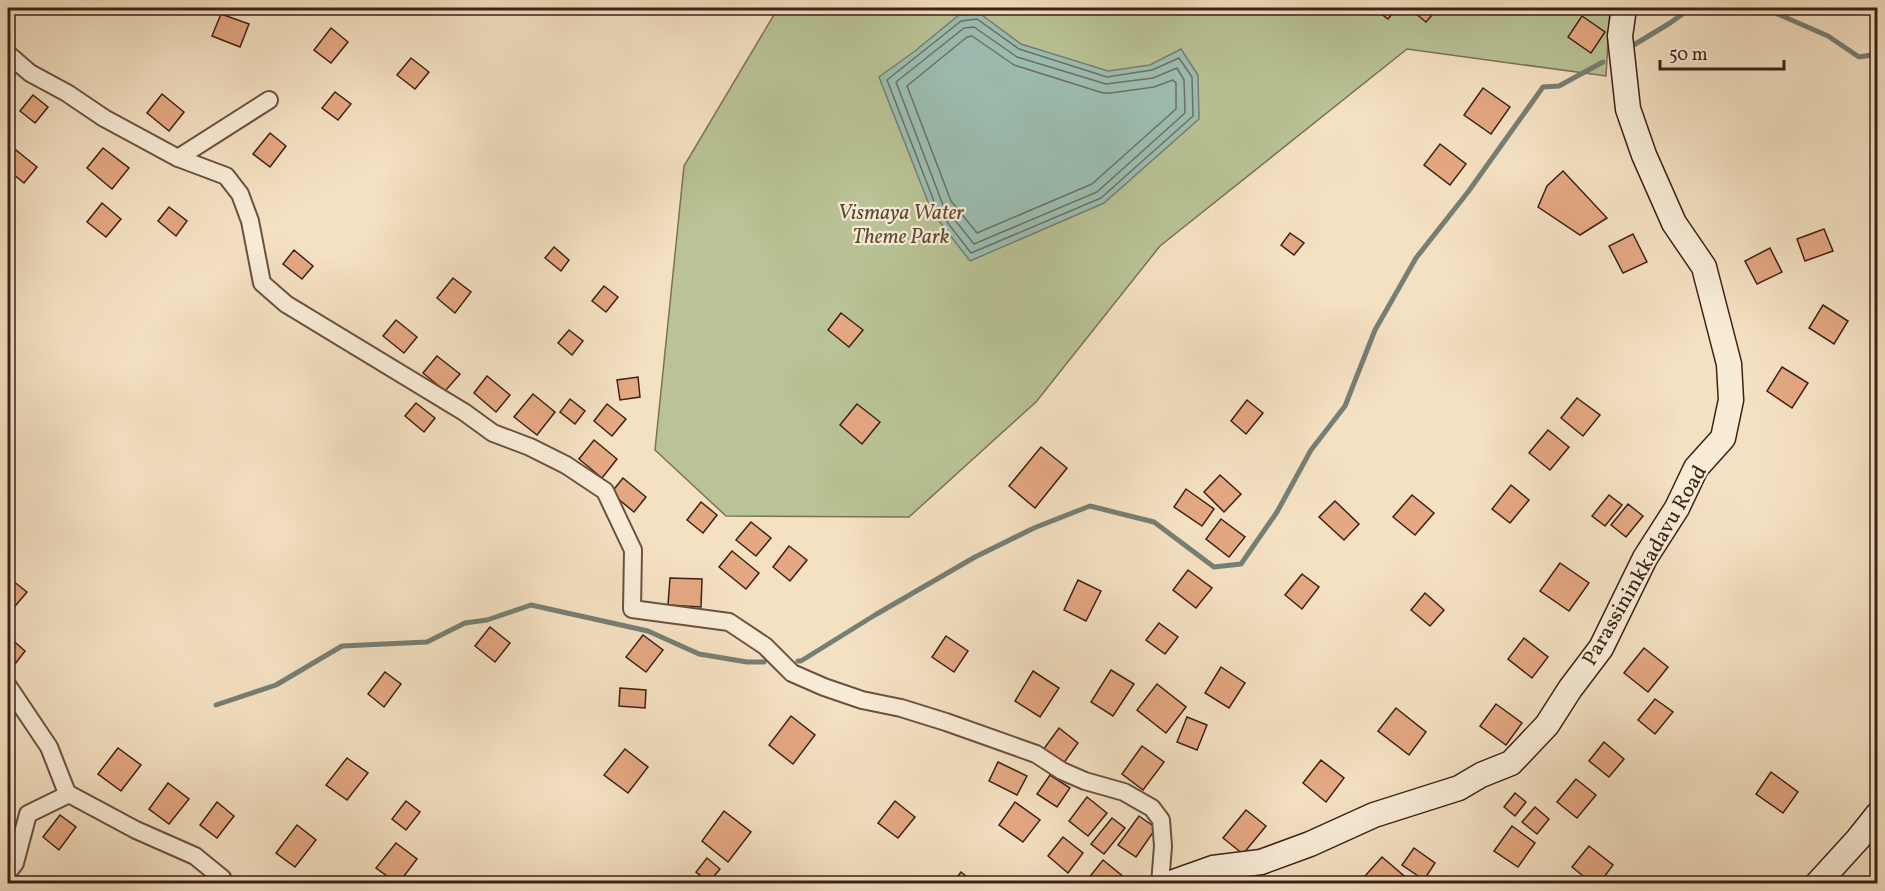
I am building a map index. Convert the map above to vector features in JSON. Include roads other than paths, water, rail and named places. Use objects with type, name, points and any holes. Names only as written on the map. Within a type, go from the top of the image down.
[{"type":"main road","name":"Parassininkkadavu Road","points":[[1168,884],[1213,868],[1261,862],[1310,844],[1374,815],[1459,788],[1481,775],[1511,763],[1547,725],[1601,648],[1645,558],[1677,508],[1696,468],[1723,438],[1731,400],[1729,364],[1704,267],[1674,223],[1644,155],[1628,109],[1620,36],[1624,8]]},
{"type":"main road","points":[[1817,884],[1878,814]]},
{"type":"street","points":[[8,54],[30,73],[67,93],[104,118],[178,158],[226,176],[240,194],[250,221],[262,283],[286,304],[464,412],[493,433],[539,451],[566,465],[605,491],[633,550],[632,609],[729,622],[765,646],[792,673],[824,687],[862,700],[902,708],[946,722],[1036,754],[1062,771],[1124,792],[1152,808],[1161,820],[1163,846],[1160,884]]},
{"type":"street","points":[[178,158],[269,100]]},
{"type":"street","points":[[8,686],[49,747],[67,793],[136,830],[195,856],[222,878],[220,884]]},
{"type":"street","points":[[8,872],[15,863],[28,814],[69,794]]},
{"type":"water","points":[[979,13],[1021,44],[1108,71],[1150,65],[1181,49],[1198,75],[1199,119],[1104,203],[970,261],[932,212],[879,77],[959,15]]},
{"type":"waterway","points":[[1632,46],[1691,8]]},
{"type":"waterway","points":[[1764,8],[1828,36],[1859,57],[1878,54]]},
{"type":"waterway","points":[[798,661],[975,557],[1034,528],[1090,506],[1154,522],[1214,567],[1241,564],[1277,512],[1311,450],[1345,406],[1375,330],[1416,258],[1468,192],[1543,87],[1559,86],[1603,62]]},
{"type":"waterway","points":[[216,705],[276,685],[342,646],[427,642],[465,623],[487,620],[531,605],[648,631],[699,654],[747,662],[764,662]]},
{"type":"park label","name":"Vismaya Water Theme Park","points":[[901,224]]}]
